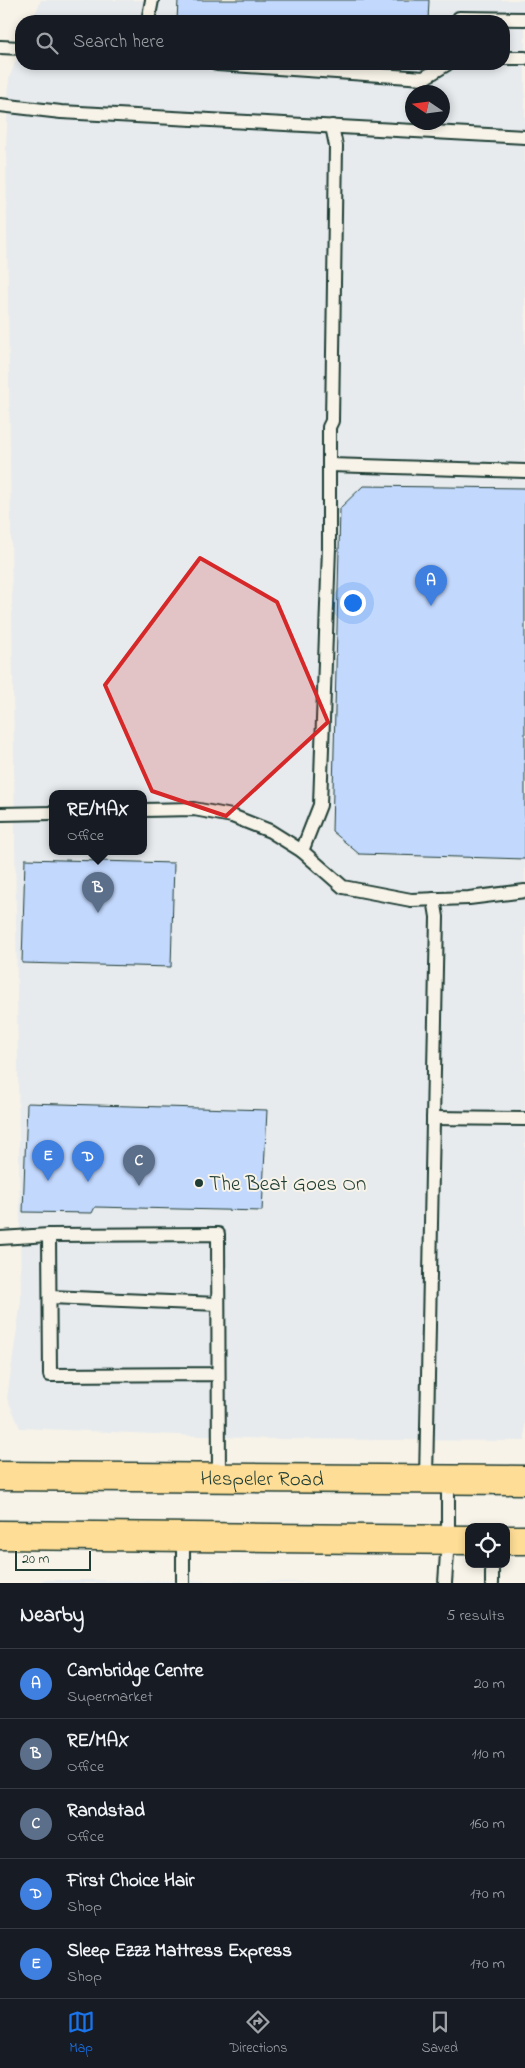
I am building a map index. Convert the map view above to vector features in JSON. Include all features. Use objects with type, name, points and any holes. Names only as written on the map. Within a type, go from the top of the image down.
[{"type":"main road","name":"Hespeler Road","points":[[0,1476],[525,1480]]},
{"type":"main road","points":[[0,1535],[458,1540]]},
{"type":"main road","points":[[510,1540],[525,1540]]},
{"type":"lane","points":[[149,15],[152,0]]},
{"type":"lane","points":[[510,19],[525,19]]},
{"type":"lane","points":[[0,46],[15,47]]},
{"type":"lane","points":[[510,58],[525,58]]},
{"type":"lane","points":[[306,70],[424,78],[437,70]]},
{"type":"lane","points":[[0,105],[61,112],[525,137]]},
{"type":"lane","points":[[302,851],[320,805],[330,465],[336,164],[332,126]]},
{"type":"lane","points":[[330,465],[525,471]]},
{"type":"lane","points":[[147,810],[194,809],[232,816],[270,831],[302,851],[343,887],[411,900],[469,898],[525,891]]},
{"type":"lane","points":[[0,814],[49,813]]},
{"type":"lane","points":[[434,899],[436,917],[433,1118],[437,1479],[458,1540],[445,1583]]},
{"type":"lane","points":[[433,1118],[525,1119]]},
{"type":"lane","points":[[0,1238],[49,1235],[218,1234],[219,1477]]},
{"type":"lane","points":[[49,1235],[50,1375],[218,1374]]},
{"type":"lane","points":[[50,1297],[218,1304]]},
{"type":"lane","points":[[182,1583],[183,1537]]},
{"type":"lane","points":[[492,1568],[492,1583]]},
{"type":"highlighted area","points":[[200,558],[277,602],[328,722],[226,816],[152,791],[105,685]]},
{"type":"shaded area","points":[[41,0],[525,0],[525,1441],[268,1439],[20,1428],[7,1398],[21,1301],[6,148],[9,78],[15,63],[15,70],[510,70],[510,15],[35,15]]},
{"type":"shaded area","points":[[42,1580],[222,1581],[369,1583],[42,1583]]},
{"type":"building","points":[[178,0],[429,0],[428,15],[177,15]]},
{"type":"building","points":[[363,486],[525,488],[525,859],[359,854],[332,831],[340,508]]},
{"type":"building","points":[[25,859],[174,863],[171,967],[22,963]]},
{"type":"building","points":[[27,1103],[267,1110],[262,1211],[95,1207],[92,1213],[23,1212]]},
{"type":"place","name":"Cambridge Centre","points":[[431,606]]},
{"type":"place","name":"RE/MAX","points":[[98,913]]},
{"type":"place","name":"Sleep Ezzz Mattress Express","points":[[48,1181]]},
{"type":"place","name":"First Choice Hair","points":[[88,1182]]},
{"type":"place","name":"The Beat Goes On","points":[[199,1183]]},
{"type":"place","name":"Randstad","points":[[139,1186]]}]
